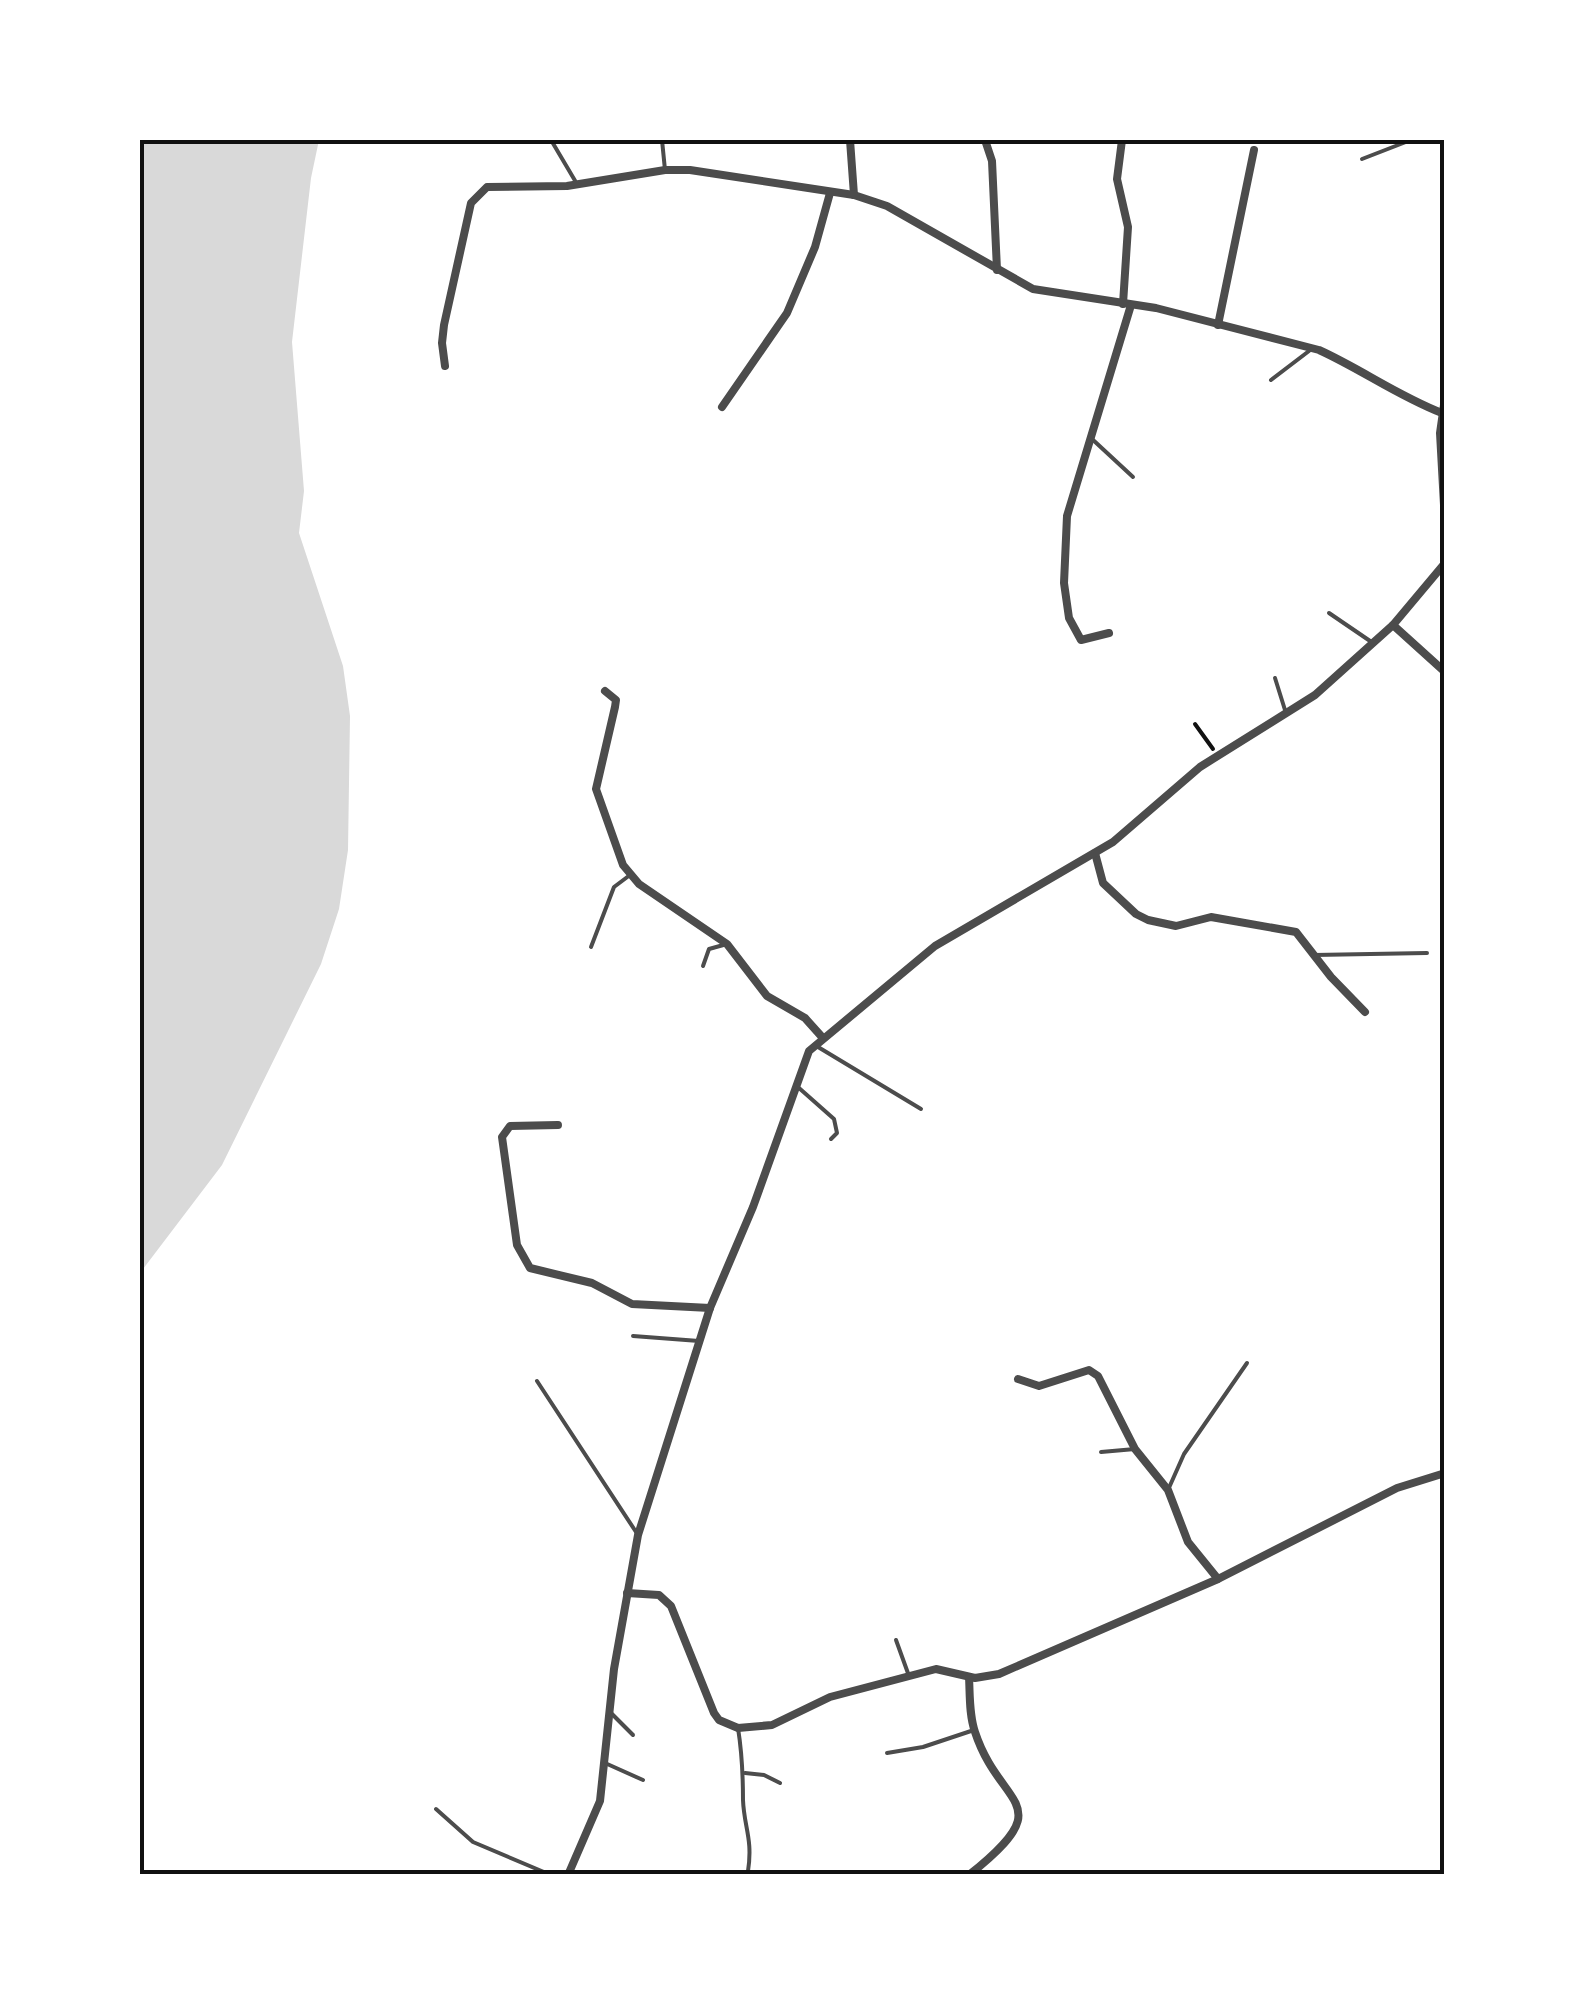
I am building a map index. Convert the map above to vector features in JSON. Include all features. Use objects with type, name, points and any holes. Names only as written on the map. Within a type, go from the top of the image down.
[{"type":"street","points":[[850,140],[854,196]]},
{"type":"street","points":[[985,140],[992,161],[997,270]]},
{"type":"street","points":[[1109,632],[1085,640],[1078,638],[1069,618],[1064,583],[1067,516],[1127,305],[1128,227],[1117,178],[1122,140]]},
{"type":"street","points":[[1218,324],[1254,150]]},
{"type":"street","points":[[445,366],[444,325],[476,194],[487,187],[578,184],[665,170],[712,172],[854,196],[887,206],[1033,289],[1156,308],[1312,348],[1344,361],[1406,399],[1442,413]]},
{"type":"street","points":[[722,407],[788,313],[815,247],[830,193]]},
{"type":"street","points":[[1445,398],[1440,454],[1445,523]]},
{"type":"street","points":[[568,1875],[600,1801],[638,1535],[710,1308],[813,1045],[957,930],[1095,853],[1134,826],[1200,767],[1314,695],[1393,624],[1445,563]]},
{"type":"street","points":[[1393,624],[1445,672]]},
{"type":"street","points":[[605,691],[616,700],[596,789],[630,876],[727,944],[767,996],[806,1018],[822,1037]]},
{"type":"street","points":[[1095,853],[1103,883],[1122,904],[1148,920],[1176,926],[1210,917],[1296,932],[1365,1012]]},
{"type":"street","points":[[558,1125],[524,1123],[510,1126],[502,1136],[517,1245],[525,1262],[539,1272],[592,1283],[632,1304],[710,1308]]},
{"type":"street","points":[[1018,1379],[1038,1386],[1089,1370],[1094,1372],[1136,1449],[1168,1490],[1188,1542],[1218,1579]]},
{"type":"street","points":[[627,1593],[659,1595],[670,1606],[719,1720],[738,1728],[772,1725],[830,1697],[909,1676],[941,1669],[969,1677],[999,1674],[1218,1579],[1372,1500],[1445,1472]]},
{"type":"street","points":[[969,1677],[974,1730],[983,1752],[1014,1799],[1019,1822],[999,1852],[970,1875]]},
{"type":"lane","points":[[552,140],[578,184]]},
{"type":"lane","points":[[662,140],[665,170]]},
{"type":"lane","points":[[1362,158],[1411,140]]},
{"type":"lane","points":[[1271,380],[1312,348]]},
{"type":"lane","points":[[1092,438],[1133,478]]},
{"type":"lane","points":[[1329,613],[1373,642]]},
{"type":"lane","points":[[1275,678],[1286,715]]},
{"type":"lane","points":[[591,947],[614,887],[630,876]]},
{"type":"lane","points":[[703,966],[709,949],[727,944]]},
{"type":"lane","points":[[1314,954],[1427,953]]},
{"type":"lane","points":[[813,1045],[921,1109]]},
{"type":"lane","points":[[796,1085],[834,1119],[836,1132],[831,1139]]},
{"type":"lane","points":[[633,1336],[698,1342]]},
{"type":"lane","points":[[1168,1490],[1184,1454],[1247,1363]]},
{"type":"lane","points":[[537,1381],[638,1535]]},
{"type":"lane","points":[[1101,1452],[1136,1449]]},
{"type":"lane","points":[[896,1640],[909,1676]]},
{"type":"lane","points":[[610,1712],[633,1735]]},
{"type":"lane","points":[[738,1728],[745,1773],[743,1798],[752,1848],[748,1871]]},
{"type":"lane","points":[[887,1753],[923,1747],[974,1730]]},
{"type":"lane","points":[[605,1763],[643,1780]]},
{"type":"lane","points":[[745,1773],[780,1783]]},
{"type":"lane","points":[[436,1809],[473,1842],[551,1875]]},
{"type":"path","points":[[1195,724],[1218,756]]},
{"type":"shaded area","points":[[140,140],[319,140],[292,342],[304,491],[299,533],[343,666],[350,716],[348,850],[339,909],[321,964],[222,1165],[140,1273]]}]
